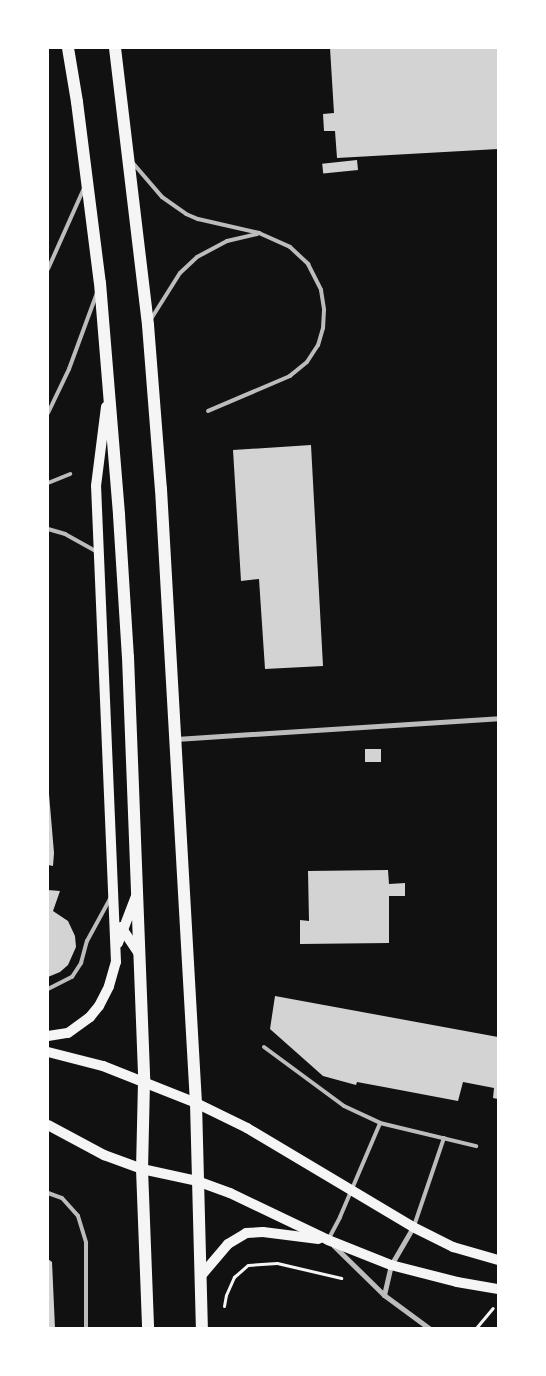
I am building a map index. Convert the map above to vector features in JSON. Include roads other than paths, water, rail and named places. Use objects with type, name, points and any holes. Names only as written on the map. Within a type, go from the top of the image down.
[{"type":"main road","points":[[68,48],[100,284],[119,515],[128,657],[144,1082],[142,1169],[148,1328]]},
{"type":"main road","points":[[115,48],[148,324],[161,489],[196,1103],[196,1181],[202,1328]]},
{"type":"main road","points":[[48,1036],[68,1032],[90,1017],[99,1006],[109,986],[116,962],[117,946],[112,895],[96,486],[109,386]]},
{"type":"main road","points":[[117,946],[136,895]]},
{"type":"main road","points":[[114,916],[138,952]]},
{"type":"main road","points":[[48,1052],[103,1066],[196,1103],[247,1128],[413,1228],[453,1247],[498,1260]]},
{"type":"main road","points":[[48,1125],[96,1151],[142,1169],[196,1181],[230,1193],[328,1240],[392,1265],[457,1282],[498,1289]]},
{"type":"main road","points":[[200,1277],[228,1244],[246,1233],[263,1232],[328,1240]]},
{"type":"street","points":[[175,739],[498,718]]},
{"type":"street","points":[[384,1295],[392,1265],[413,1228]]},
{"type":"street","points":[[328,1240],[384,1295],[429,1328]]},
{"type":"lane","points":[[129,159],[162,197],[186,214],[198,219],[259,233],[290,247],[314,273],[324,303],[320,336],[313,354],[295,373],[208,411]]},
{"type":"lane","points":[[48,269],[87,178]]},
{"type":"lane","points":[[148,324],[180,273],[197,257],[227,241],[259,233]]},
{"type":"lane","points":[[48,413],[69,368],[100,284]]},
{"type":"lane","points":[[48,483],[70,474]]},
{"type":"lane","points":[[48,529],[65,534],[99,553]]},
{"type":"lane","points":[[48,989],[72,977],[81,963],[87,941],[112,895]]},
{"type":"lane","points":[[264,1047],[344,1106],[380,1123],[476,1146]]},
{"type":"lane","points":[[328,1240],[352,1192],[380,1123]]},
{"type":"lane","points":[[413,1228],[444,1138]]},
{"type":"lane","points":[[48,1193],[62,1198],[78,1216],[86,1244],[86,1328]]}]
